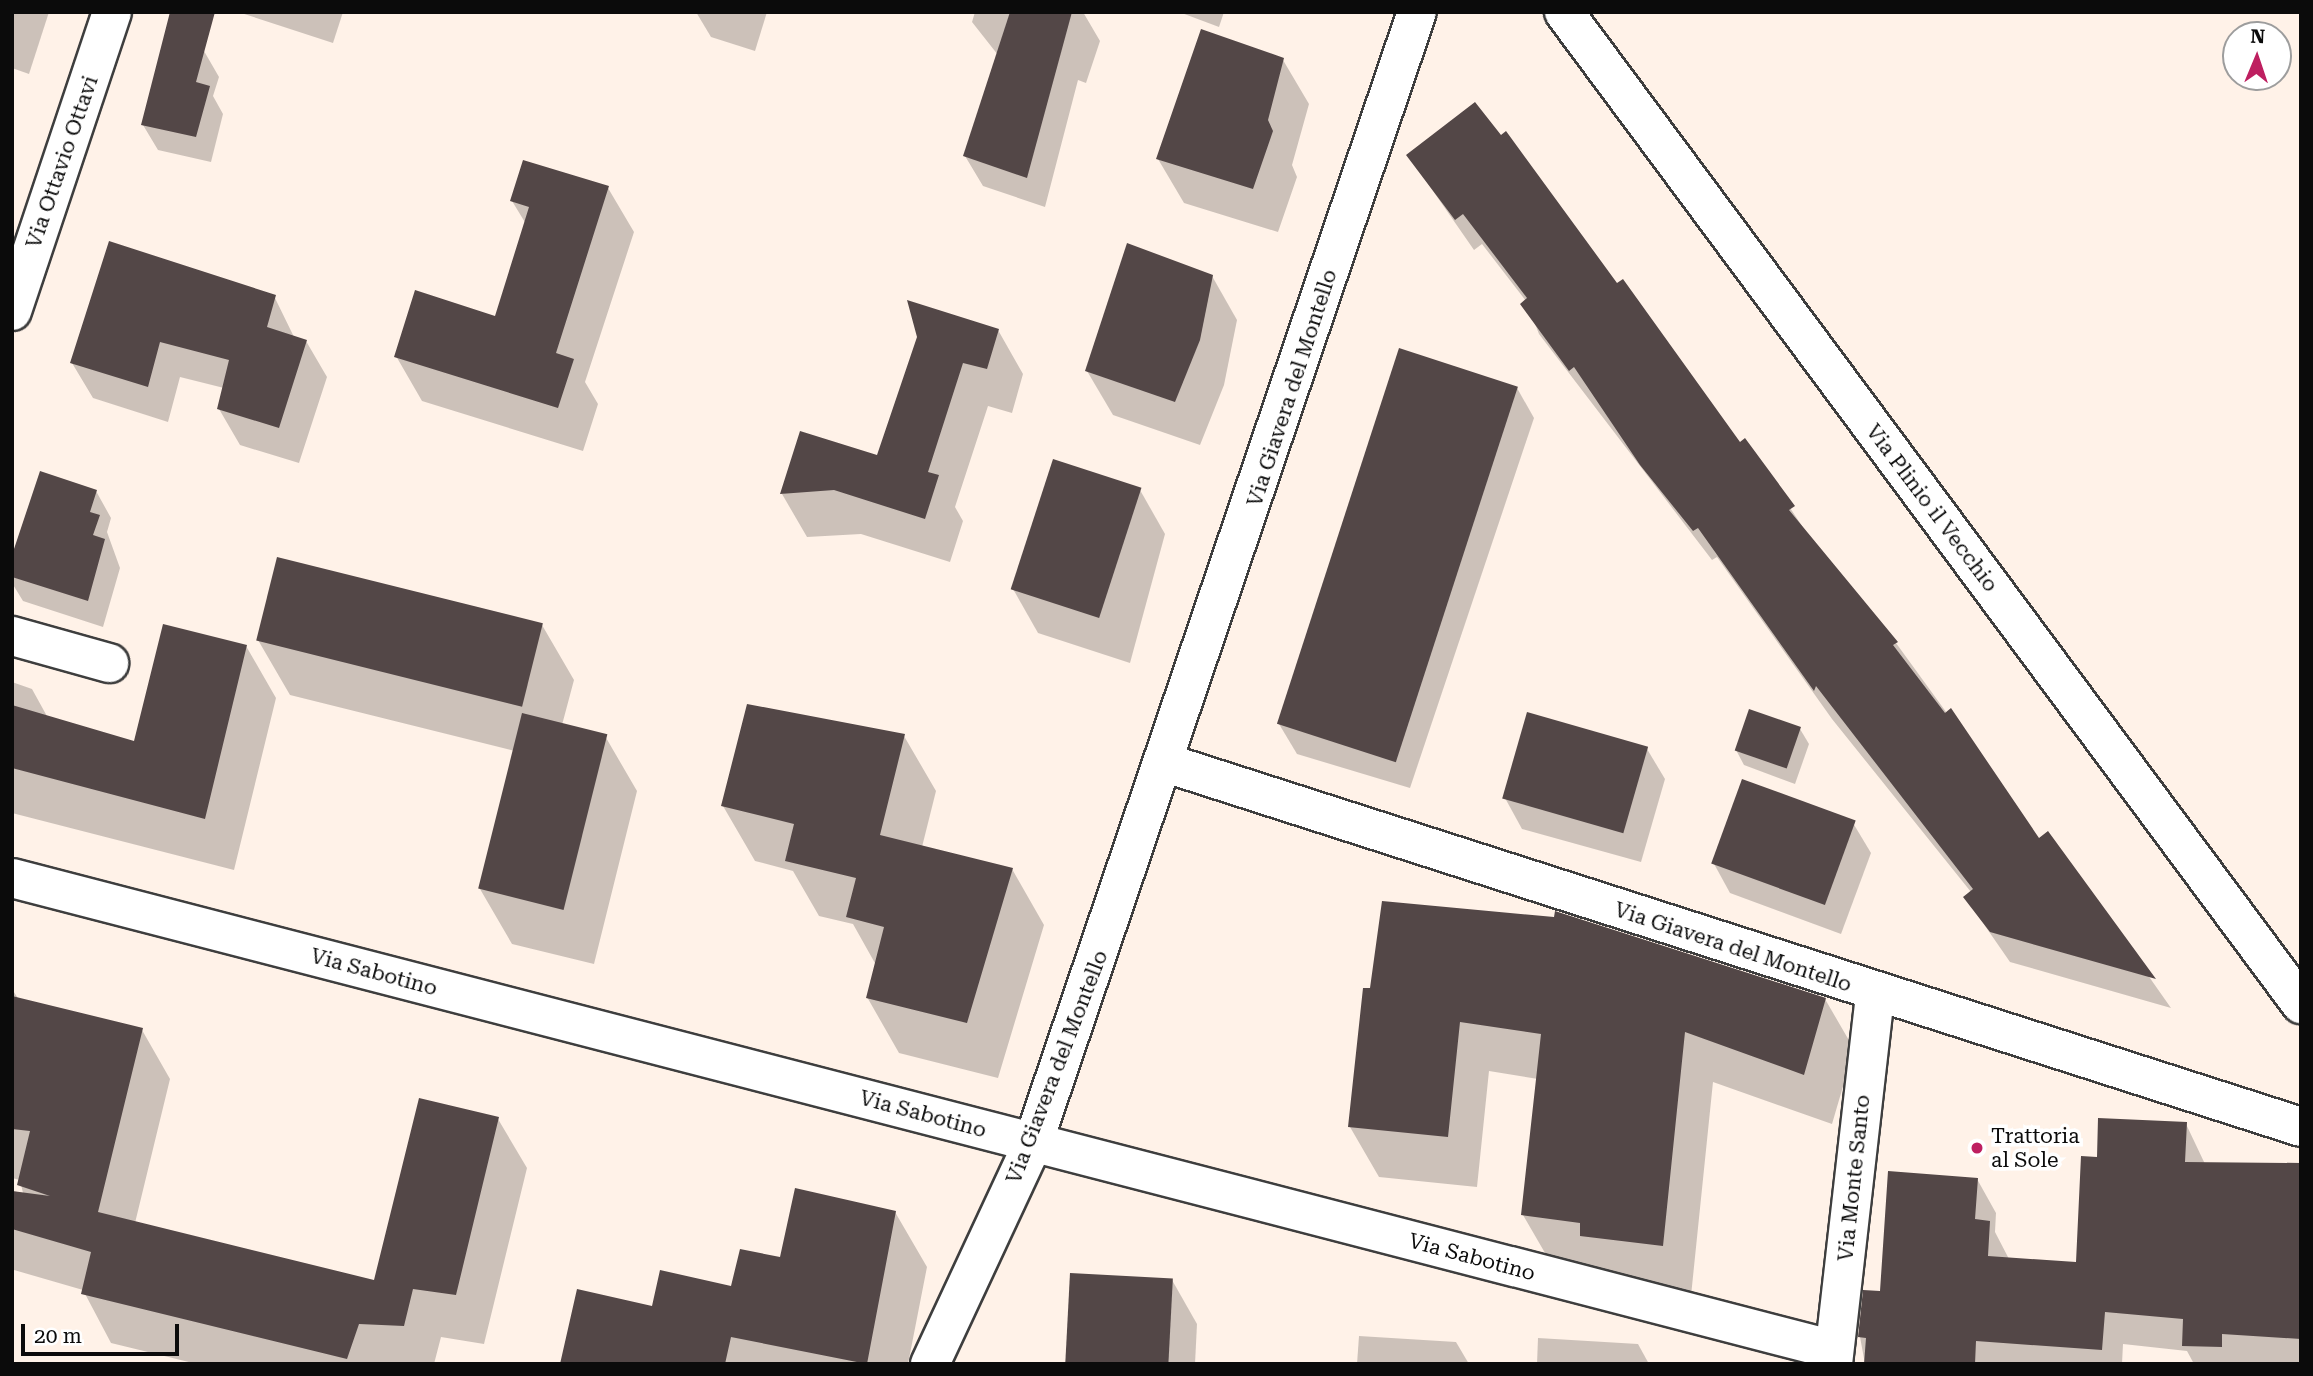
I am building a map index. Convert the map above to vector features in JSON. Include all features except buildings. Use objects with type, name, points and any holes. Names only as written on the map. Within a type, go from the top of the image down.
[{"type":"street","name":"Via Ottavio Ottavi","points":[[12,311],[112,12]]},
{"type":"street","name":"Via Giavera del Montello","points":[[930,1364],[1033,1143],[1166,763],[1417,12]]},
{"type":"street","name":"Via Plinio il Vecchio","points":[[1564,12],[2301,1004]]},
{"type":"street","points":[[12,636],[109,663]]},
{"type":"street","name":"Via Giavera del Montello","points":[[1166,763],[1875,993],[2301,1127]]},
{"type":"street","name":"Via Sabotino","points":[[12,877],[1033,1143],[1834,1357]]},
{"type":"street","name":"Via Monte Santo","points":[[1834,1357],[1875,993]]},
{"type":"place","name":"Trattoria al Sole","points":[[1977,1148]]}]
